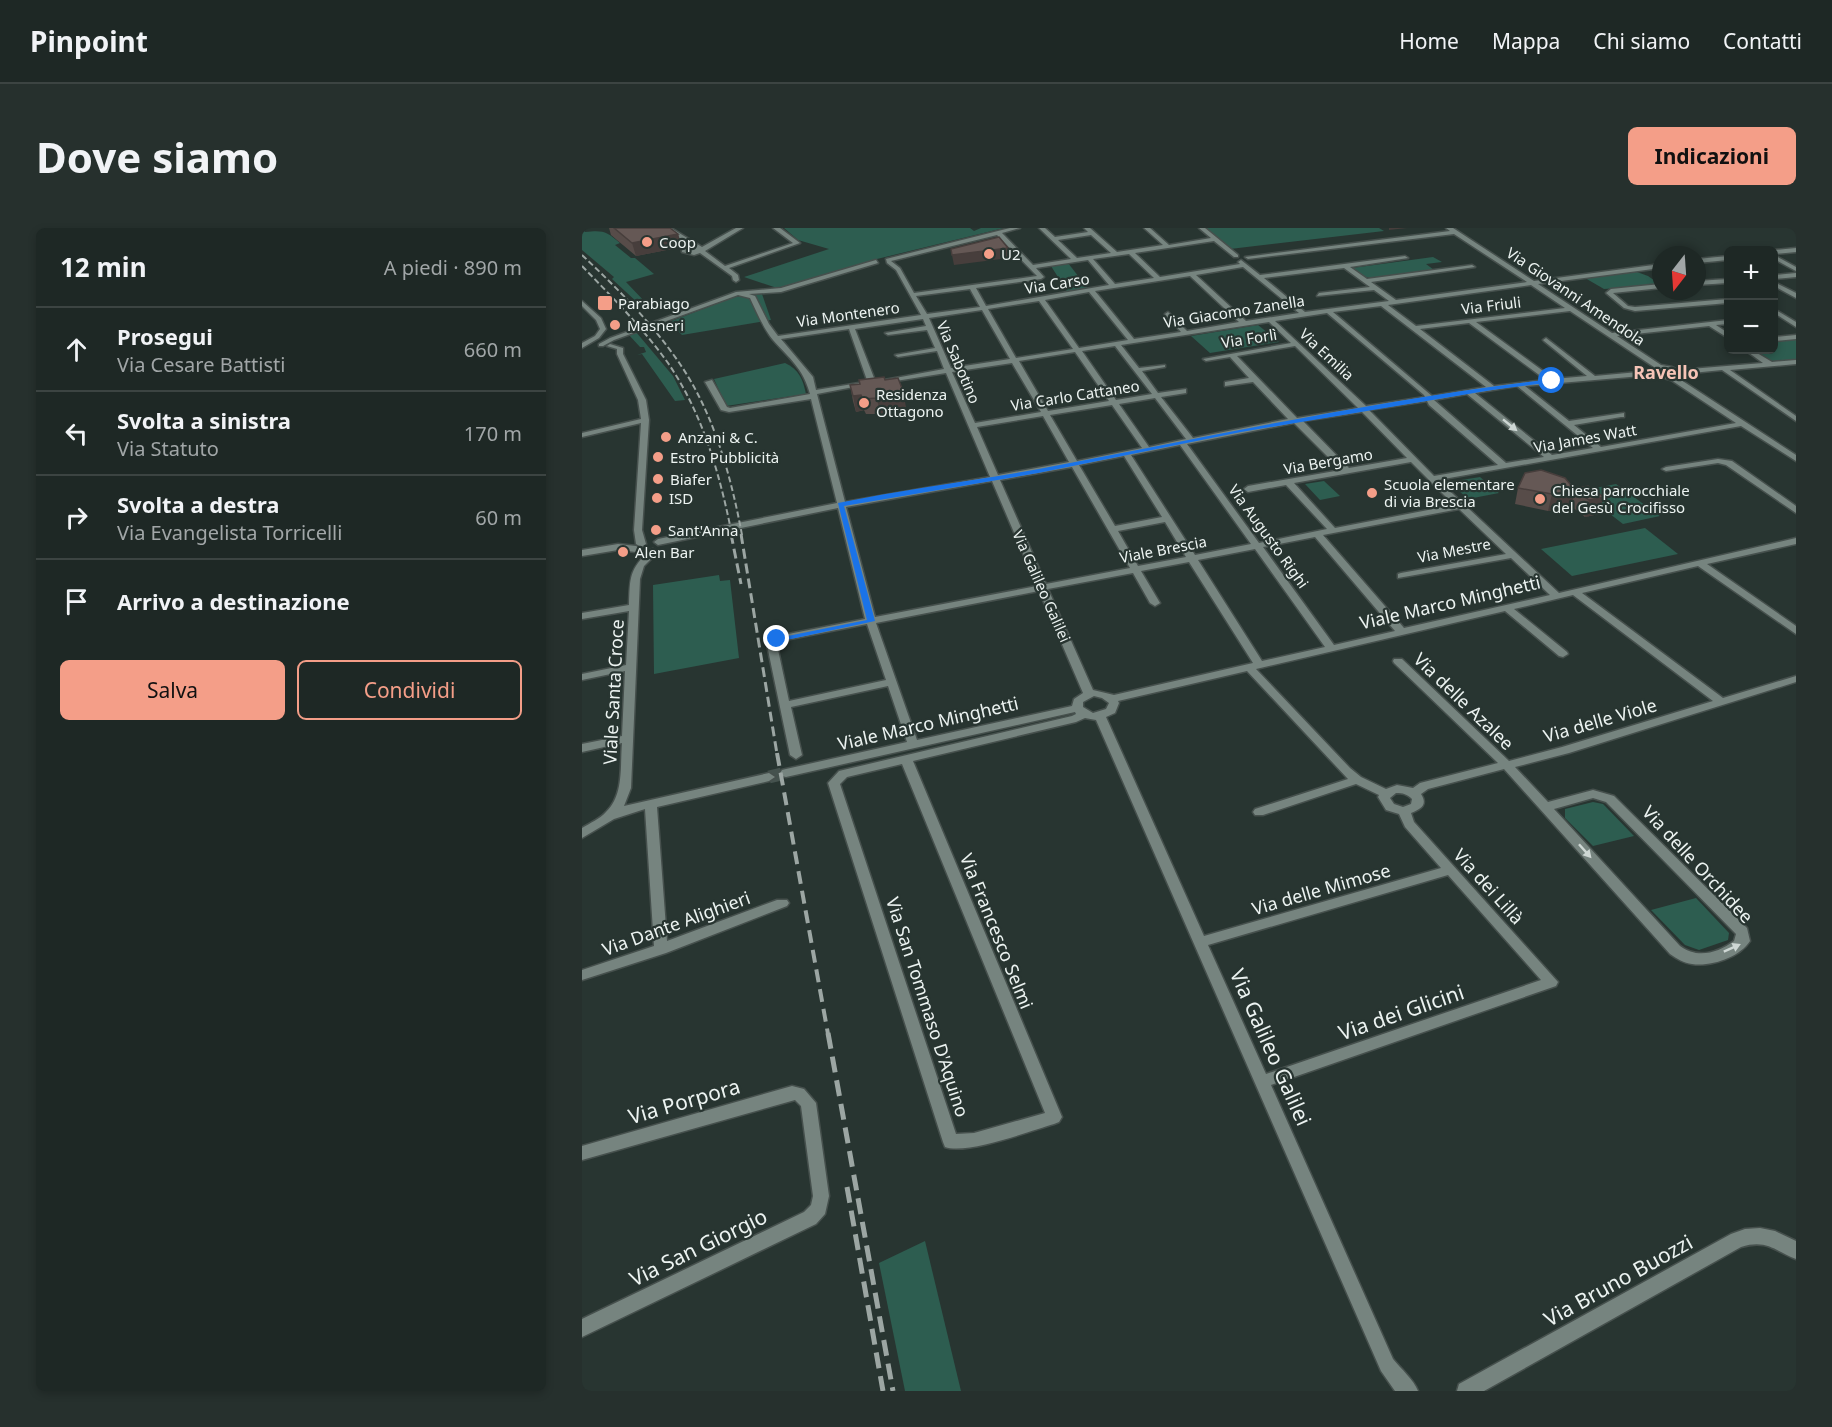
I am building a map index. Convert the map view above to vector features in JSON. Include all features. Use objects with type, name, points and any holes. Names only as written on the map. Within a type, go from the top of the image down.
[{"type":"street","points":[[667,228],[735,275],[734,290],[753,297],[775,338],[809,377],[871,621],[913,745]]},
{"type":"street","points":[[696,249],[710,245],[740,228]]},
{"type":"street","points":[[725,267],[797,243],[776,228]]},
{"type":"street","points":[[594,348],[614,343],[616,337],[738,293],[781,290],[878,260],[888,261],[1017,228]]},
{"type":"street","points":[[1042,228],[1076,260]]},
{"type":"street","points":[[1086,228],[1114,254]]},
{"type":"street","points":[[1147,228],[1167,246]]},
{"type":"street","points":[[1202,228],[1233,257],[1304,314]]},
{"type":"street","points":[[1233,257],[1248,257],[1452,230]]},
{"type":"street","name":"Via Giovanni Amendola","points":[[1452,230],[1610,335],[1656,370]]},
{"type":"street","points":[[912,295],[1041,277],[999,233]]},
{"type":"street","points":[[1053,239],[1092,233]]},
{"type":"street","points":[[1032,267],[1216,239]]},
{"type":"street","points":[[1778,254],[1796,250]]},
{"type":"street","points":[[1130,252],[1160,280]]},
{"type":"street","name":"Via Carso","points":[[1193,275],[1233,257]]},
{"type":"street","points":[[1242,264],[1249,260],[1248,257]]},
{"type":"street","points":[[1089,258],[1114,287]]},
{"type":"street","points":[[1258,277],[1405,258]]},
{"type":"street","points":[[1706,260],[1724,258]]},
{"type":"street","points":[[1778,258],[1796,269]]},
{"type":"street","name":"Via Sabotino","points":[[888,261],[898,269],[925,317],[946,371],[995,478]]},
{"type":"street","name":"Via Carso","points":[[925,317],[1193,275],[1242,264]]},
{"type":"street","points":[[1345,266],[1394,301]]},
{"type":"street","points":[[1366,281],[1472,267]]},
{"type":"street","name":"Via Giacomo Zanella","points":[[709,382],[724,408],[729,410],[872,383],[1327,310],[1652,267]]},
{"type":"street","points":[[1193,275],[1244,323]]},
{"type":"street","points":[[1778,277],[1796,275]]},
{"type":"street","points":[[1706,283],[1724,282]]},
{"type":"street","points":[[972,287],[1155,603]]},
{"type":"street","points":[[1652,287],[1608,293],[1626,307],[1635,309],[1724,301]]},
{"type":"street","points":[[1778,287],[1796,296]]},
{"type":"street","points":[[1319,295],[1375,288]]},
{"type":"street","points":[[1091,291],[1132,341]]},
{"type":"street","points":[[1041,299],[1147,449]]},
{"type":"street","points":[[582,303],[597,317],[603,329],[594,348]]},
{"type":"street","points":[[1382,303],[1492,388]]},
{"type":"street","name":"Via Friuli","points":[[1414,328],[1571,309]]},
{"type":"street","points":[[1327,310],[1427,394],[1432,403],[1504,466]]},
{"type":"street","points":[[1168,314],[1186,333]]},
{"type":"street","points":[[1778,316],[1796,314]]},
{"type":"street","points":[[1778,316],[1796,325]]},
{"type":"street","name":"Via Montenero","points":[[775,338],[925,317]]},
{"type":"street","name":"Via Emilia","points":[[1270,319],[1364,409],[1432,479],[1557,596]]},
{"type":"street","points":[[1470,321],[1552,381]]},
{"type":"street","points":[[1610,335],[1724,322]]},
{"type":"street","points":[[1710,324],[1724,333]]},
{"type":"street","points":[[850,327],[872,383]]},
{"type":"street","points":[[888,333],[929,328]]},
{"type":"street","points":[[1778,339],[1796,337]]},
{"type":"street","points":[[1546,340],[1593,378]]},
{"type":"street","name":"Via Augusto Righi","points":[[1117,344],[1156,395],[1257,546],[1331,648]]},
{"type":"street","name":"Via Forlì","points":[[1206,359],[1297,344]]},
{"type":"street","name":"Viale Santa Croce","points":[[594,348],[620,354],[642,400],[645,420],[638,530],[640,565],[635,579],[624,795],[617,809],[610,816]]},
{"type":"street","points":[[898,355],[939,349]]},
{"type":"street","points":[[1754,354],[1770,364]]},
{"type":"street","points":[[1232,355],[1347,471]]},
{"type":"street","points":[[1675,375],[1723,368],[1796,362]]},
{"type":"street","points":[[1785,363],[1796,370]]},
{"type":"street","points":[[1137,370],[1163,366]]},
{"type":"street","points":[[1723,368],[1796,419]]},
{"type":"street","points":[[582,554],[618,547],[639,549],[677,538],[840,505],[1074,464],[1296,420],[1518,384],[1656,370],[1675,375],[1742,424],[1796,459]]},
{"type":"street","points":[[1228,384],[1255,379]]},
{"type":"street","points":[[1518,384],[1599,449]]},
{"type":"street","name":"Via Carlo Cattaneo","points":[[972,426],[1183,391]]},
{"type":"street","points":[[1469,392],[1551,458]]},
{"type":"street","points":[[1568,424],[1621,415]]},
{"type":"street","points":[[582,435],[645,420]]},
{"type":"street","name":"Via James Watt","points":[[1432,479],[1742,424]]},
{"type":"street","points":[[1126,453],[1192,558],[1254,666],[1357,780],[1386,794]]},
{"type":"street","name":"Via Bergamo","points":[[1248,489],[1413,459]]},
{"type":"street","points":[[1666,469],[1718,461],[1729,463],[1796,510]]},
{"type":"street","name":"Via Galileo Galilei","points":[[995,478],[1089,694]]},
{"type":"street","points":[[1288,482],[1333,531]]},
{"type":"street","name":"Viale Brescia","points":[[784,705],[772,645],[777,639],[1461,506]]},
{"type":"street","points":[[1112,528],[1167,519]]},
{"type":"street","points":[[638,530],[657,545]]},
{"type":"street","points":[[1317,534],[1401,631]]},
{"type":"street","name":"Viale Marco Minghetti","points":[[1112,699],[1796,541]]},
{"type":"street","points":[[640,565],[657,545]]},
{"type":"street","name":"Via Mestre","points":[[1401,576],[1513,555]]},
{"type":"street","points":[[1699,563],[1796,632]]},
{"type":"street","points":[[1574,592],[1721,702]]},
{"type":"street","points":[[582,616],[634,607]]},
{"type":"street","points":[[1506,607],[1563,654]]},
{"type":"street","name":"Via delle Azalee","points":[[1398,661],[1507,765]]},
{"type":"street","points":[[582,677],[631,667]]},
{"type":"street","name":"Via delle Viole","points":[[1413,793],[1424,786],[1565,750],[1796,679]]},
{"type":"street","points":[[795,755],[784,705],[892,682]]},
{"type":"street","points":[[906,759],[1076,719],[1080,711],[1078,701],[1089,694],[1105,695],[1112,699],[1113,707],[1100,716],[1080,711]]},
{"type":"street","name":"Viale Marco Minghetti","points":[[786,773],[1080,711]]},
{"type":"street","name":"Via Galileo Galilei","points":[[1100,716],[1202,942],[1387,1365],[1409,1391]]},
{"type":"street","points":[[582,748],[628,738]]},
{"type":"street","name":"Via San Tommaso D'Aquino","points":[[906,759],[843,774],[834,783],[951,1142],[974,1140],[1054,1117]]},
{"type":"street","name":"Via Francesco Selmi","points":[[906,759],[1054,1117]]},
{"type":"street","name":"Via delle Orchidee","points":[[1507,765],[1680,954],[1700,960],[1736,948],[1743,942],[1742,932],[1610,799],[1593,794],[1546,807]]},
{"type":"street","points":[[584,830],[610,816],[651,804],[769,777]]},
{"type":"street","points":[[1259,812],[1357,780]]},
{"type":"street","points":[[1398,788],[1413,793],[1418,799],[1417,806],[1404,811],[1394,809],[1386,804],[1386,794],[1398,788]]},
{"type":"street","points":[[651,804],[661,949]]},
{"type":"street","name":"Via dei Lillà","points":[[1404,811],[1409,824],[1551,982]]},
{"type":"street","name":"Via delle Mimose","points":[[1202,942],[1450,870]]},
{"type":"street","name":"Via Dante Alighieri","points":[[582,975],[661,949],[782,903]]},
{"type":"street","name":"Via dei Glicini","points":[[1263,1081],[1551,982]]},
{"type":"street","name":"Via Porpora","points":[[582,1153],[785,1093],[799,1094],[808,1103],[821,1196]]},
{"type":"street","name":"Via San Giorgio","points":[[582,1328],[810,1218],[819,1209],[821,1196]]},
{"type":"street","name":"Via Bruno Buozzi","points":[[1466,1391],[1737,1240],[1762,1236],[1782,1242],[1796,1251]]},
{"type":"green space","points":[[784,228],[970,228],[974,231],[981,228],[1004,228],[877,259],[780,289],[744,277],[829,249],[798,240]]},
{"type":"green space","points":[[1205,228],[1379,228],[1384,231],[1230,249]]},
{"type":"green space","points":[[582,229],[585,232],[600,231],[611,236],[620,243],[615,245],[654,274],[626,282],[646,303],[639,304],[612,279],[614,277],[582,250]]},
{"type":"green space","points":[[1433,257],[1442,262],[1426,264],[1434,270],[1371,278],[1365,277],[1352,268]]},
{"type":"green space","points":[[1068,263],[1089,290],[1068,293],[1051,266]]},
{"type":"green space","points":[[1637,272],[1652,279],[1652,286],[1604,289],[1585,278]]},
{"type":"green space","points":[[762,294],[771,320],[682,335],[669,322],[734,297]]},
{"type":"green space","points":[[1258,325],[1279,342],[1210,353],[1191,336]]},
{"type":"green space","points":[[636,332],[673,376],[685,400],[675,401],[642,354],[637,355],[646,352],[644,347],[640,347],[629,335]]},
{"type":"green space","points":[[1796,338],[1796,360],[1771,362],[1758,354],[1778,354],[1778,340]]},
{"type":"green space","points":[[785,363],[794,368],[800,376],[806,394],[726,406],[714,379]]},
{"type":"green space","points":[[1480,477],[1499,493],[1468,499],[1449,482]]},
{"type":"green space","points":[[1324,481],[1340,496],[1320,500],[1305,484]]},
{"type":"green space","points":[[1616,484],[1660,516],[1623,524],[1580,491]]},
{"type":"green space","points":[[1645,528],[1678,554],[1572,576],[1541,549]]},
{"type":"green space","points":[[719,575],[720,581],[730,580],[739,658],[654,674],[653,585]]},
{"type":"green space","points":[[1593,802],[1603,804],[1634,836],[1593,846],[1565,818],[1565,809]]},
{"type":"green space","points":[[1696,898],[1729,933],[1728,940],[1699,950],[1685,945],[1651,910]]},
{"type":"green space","points":[[925,1241],[961,1391],[905,1391],[879,1263]]},
{"type":"building","points":[[614,228],[670,228],[678,234],[632,243]]},
{"type":"building","points":[[999,237],[1008,248],[952,255],[951,249]]},
{"type":"building","points":[[884,377],[885,380],[898,378],[903,391],[877,398],[863,399],[861,395],[853,396],[850,385],[860,384],[859,380]]},
{"type":"building","points":[[1541,470],[1565,478],[1575,490],[1552,494],[1518,488],[1525,473]]},
{"type":"building","points":[[1588,486],[1604,497],[1589,500],[1574,489]]},
{"type":"tunnel","points":[[769,777],[786,773]]},
{"type":"railway","points":[[582,255],[646,320],[692,383],[720,446],[742,535]]},
{"type":"railway","points":[[582,266],[648,337],[680,383],[709,446],[732,535]]},
{"type":"railway","points":[[731,534],[741,584]]},
{"type":"railway","points":[[741,534],[777,754]]},
{"type":"railway","points":[[777,753],[828,1034]]},
{"type":"railway","points":[[828,1033],[893,1391]]},
{"type":"railway","points":[[847,1187],[883,1391]]},
{"type":"place","name":"Coop","points":[[647,242]]},
{"type":"place","name":"U2","points":[[989,254]]},
{"type":"place","name":"Parabiago","points":[[605,303]]},
{"type":"place","name":"Masneri","points":[[615,325]]},
{"type":"place","name":"Residenza Ottagono","points":[[864,403]]},
{"type":"place","name":"Anzani & C.","points":[[666,437]]},
{"type":"place","name":"Estro Pubblicità","points":[[658,457]]},
{"type":"place","name":"Biafer","points":[[658,479]]},
{"type":"place","name":"Scuola elementare di via Brescia","points":[[1372,493]]},
{"type":"place","name":"ISD","points":[[657,498]]},
{"type":"place","name":"Chiesa parrocchiale del Gesù Crocifisso","points":[[1540,499]]},
{"type":"place","name":"Sant'Anna","points":[[656,530]]},
{"type":"place","name":"Alen Bar","points":[[623,552]]},
{"type":"district","name":"Ravello","points":[[1666,372]]},
{"type":"route","points":[[777,639],[871,621],[840,505],[1038,471],[1241,430],[1492,388],[1552,381]]}]
